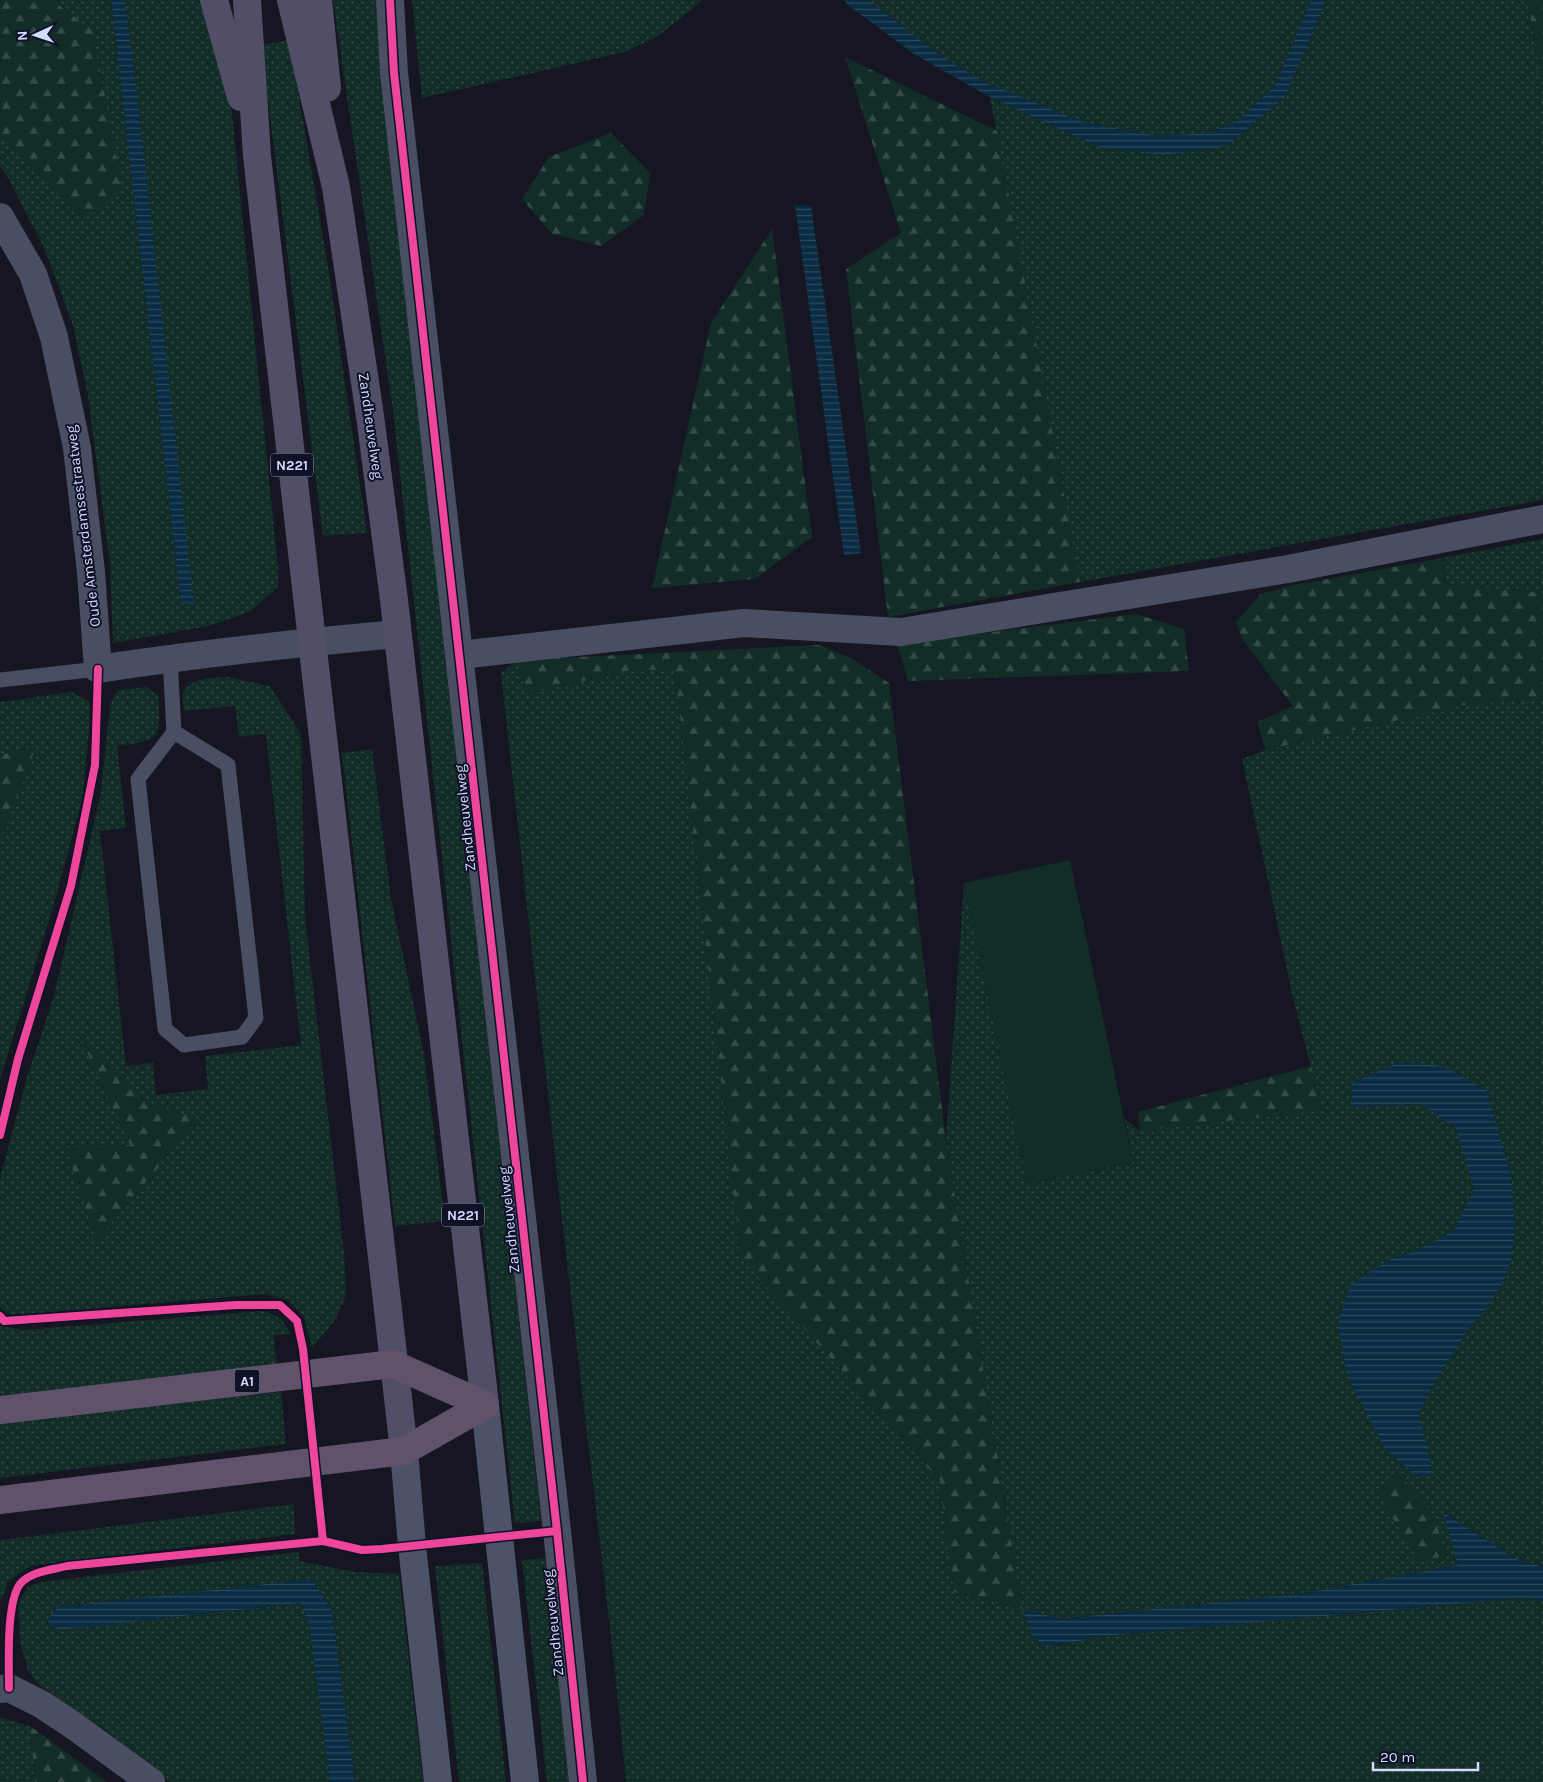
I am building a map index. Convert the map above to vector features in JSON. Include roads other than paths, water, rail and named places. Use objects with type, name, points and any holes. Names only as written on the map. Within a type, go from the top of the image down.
[{"type":"highway","points":[[393,1364],[484,1405]]},
{"type":"highway","name":"A1","points":[[0,1410],[393,1364]]},
{"type":"highway","points":[[0,1500],[404,1451],[484,1405]]},
{"type":"main road","name":"N221","points":[[214,0],[257,156]]},
{"type":"main road","name":"N221","points":[[247,0],[257,156],[404,1451],[438,1782]]},
{"type":"main road","name":"Zandheuvelweg","points":[[291,0],[336,187],[376,454],[526,1782]]},
{"type":"main road","name":"N221","points":[[318,0],[336,187]]},
{"type":"street","name":"Zandheuvelweg","points":[[390,0],[394,73],[558,1531],[583,1782]]},
{"type":"street","name":"Oude Amsterdamsestraatweg","points":[[0,217],[33,274],[54,337],[77,448],[91,572],[98,669]]},
{"type":"street","points":[[460,655],[744,623],[901,632],[1288,569],[1543,518]]},
{"type":"street","points":[[98,669],[170,658],[397,634]]},
{"type":"street","points":[[0,1689],[9,1688],[41,1704],[151,1782]]},
{"type":"lane","points":[[170,658],[174,732],[138,779],[165,1029],[184,1045],[242,1037],[256,1018],[228,765],[174,732]]},
{"type":"lane","points":[[0,680],[98,669]]},
{"type":"water","points":[[111,0],[125,0],[194,604],[181,603]]},
{"type":"water","points":[[844,0],[868,0],[941,56],[987,84],[1083,122],[1158,136],[1211,133],[1235,122],[1275,86],[1311,0],[1326,0],[1285,97],[1227,146],[1165,155],[1099,147],[990,97],[914,54],[848,5]]},
{"type":"water","points":[[795,205],[811,206],[861,553],[844,555]]},
{"type":"water","points":[[1400,1062],[1443,1066],[1487,1090],[1511,1176],[1515,1227],[1511,1260],[1503,1282],[1488,1307],[1468,1330],[1428,1393],[1419,1414],[1433,1474],[1418,1477],[1385,1449],[1347,1375],[1338,1323],[1350,1285],[1391,1259],[1416,1251],[1453,1231],[1474,1189],[1456,1128],[1421,1104],[1351,1107],[1352,1083]]},
{"type":"water","points":[[1443,1512],[1516,1559],[1543,1567],[1543,1601],[1521,1598],[1106,1636],[1047,1647],[1033,1636],[1022,1609],[1061,1619],[1305,1593],[1458,1565]]},
{"type":"water","points":[[312,1579],[332,1611],[355,1782],[330,1782],[309,1623],[300,1603],[58,1630],[47,1620],[58,1607]]}]
